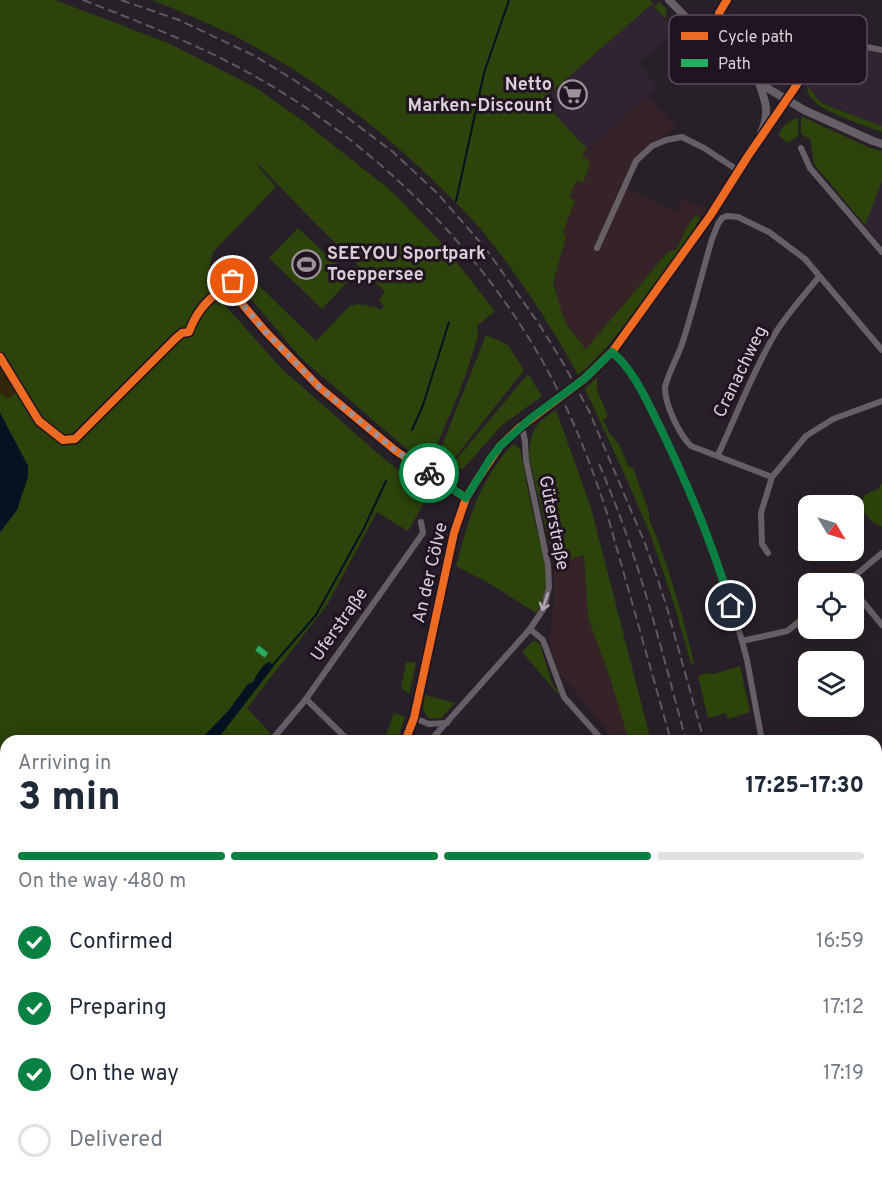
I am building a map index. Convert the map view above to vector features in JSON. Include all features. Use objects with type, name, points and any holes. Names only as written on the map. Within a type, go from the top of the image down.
[{"type":"main road","points":[[669,0],[684,15]]},
{"type":"main road","points":[[762,84],[787,101],[882,144]]},
{"type":"street","points":[[720,15],[727,0]]},
{"type":"street","points":[[867,47],[882,50]]},
{"type":"street","name":"An der Cölve","points":[[407,735],[414,718],[454,533],[466,498],[500,446],[519,428],[584,379],[612,352],[704,225],[739,171],[765,124],[766,101],[760,84]]},
{"type":"street","name":"An der Cölve","points":[[748,156],[797,84]]},
{"type":"street","points":[[597,248],[636,161],[652,146],[682,137],[704,148],[739,171]]},
{"type":"street","points":[[801,148],[810,168],[882,252]]},
{"type":"street","points":[[772,477],[691,446],[683,438],[669,407],[665,386],[683,342],[712,239],[722,218],[727,216],[738,218],[753,224],[778,238],[805,259],[882,350]]},
{"type":"street","name":"Cranachweg","points":[[718,455],[763,355],[797,302],[819,277]]},
{"type":"street","points":[[232,292],[266,332],[319,387],[396,451],[466,498]]},
{"type":"street","points":[[612,352],[621,359],[646,398],[701,517],[742,641],[761,735]]},
{"type":"street","points":[[768,553],[762,544],[761,513],[772,477],[807,436],[832,419],[882,401]]},
{"type":"street","name":"Güterstraße","points":[[436,735],[530,629],[544,608],[549,587],[548,565],[526,460],[525,441],[523,432],[519,428]]},
{"type":"street","name":"Uferstraße","points":[[276,735],[306,699],[423,533],[422,522]]},
{"type":"street","points":[[858,573],[882,553]]},
{"type":"street","points":[[864,603],[882,625]]},
{"type":"street","points":[[742,641],[787,631],[798,623]]},
{"type":"street","points":[[530,629],[543,640],[564,696],[598,735]]},
{"type":"street","points":[[306,699],[343,735]]},
{"type":"street","points":[[414,718],[429,724],[448,722]]},
{"type":"shaded area","points":[[651,5],[669,24],[669,36],[638,63],[658,88],[587,149],[542,100]]},
{"type":"shaded area","points":[[867,50],[882,53],[882,126],[821,103],[807,85],[867,84]]},
{"type":"shaded area","points":[[648,97],[676,128],[643,149],[626,188],[677,212],[682,199],[706,208],[700,218],[696,215],[688,225],[676,250],[667,253],[586,349],[568,327],[553,283],[566,236],[563,233],[575,200],[569,197],[577,180],[582,183],[582,153]]},
{"type":"shaded area","points":[[882,173],[882,244],[865,225],[864,218]]},
{"type":"shaded area","points":[[584,555],[588,618],[628,735],[610,735],[559,674],[550,644],[554,563]]},
{"type":"green space","points":[[0,0],[55,0],[168,43],[255,87],[303,121],[390,190],[439,240],[495,311],[477,326],[478,336],[465,377],[429,463],[409,451],[301,358],[240,286],[248,275],[316,341],[351,305],[366,305],[372,308],[373,306],[381,310],[384,306],[379,300],[385,292],[257,165],[276,187],[213,252],[207,278],[223,303],[282,369],[382,457],[429,494],[408,531],[377,512],[327,605],[247,708],[270,733],[268,735],[0,735],[0,532],[17,510],[28,466],[0,413]]},
{"type":"green space","points":[[152,0],[649,0],[654,3],[654,6],[660,2],[667,10],[665,19],[651,5],[542,100],[587,149],[582,154],[590,164],[583,183],[577,180],[569,197],[575,200],[563,233],[566,236],[553,283],[568,327],[586,349],[667,253],[676,250],[688,225],[696,215],[700,218],[684,245],[618,333],[578,375],[538,307],[485,235],[439,186],[397,147],[329,93],[280,61],[230,34]]},
{"type":"green space","points":[[807,85],[821,103],[882,126],[882,132],[820,106],[810,96]]},
{"type":"green space","points":[[803,117],[868,147],[882,151],[882,181],[865,225],[814,164],[810,139],[801,134]]},
{"type":"green space","points":[[794,119],[798,119],[798,136],[787,143],[778,134]]},
{"type":"green space","name":"SEEYOU Sportpark Toeppersee","points":[[298,228],[351,278],[322,309],[269,258]]},
{"type":"green space","points":[[486,335],[507,344],[524,370],[449,465],[437,458]]},
{"type":"green space","points":[[528,374],[542,396],[502,425],[463,469],[450,467]]},
{"type":"green space","points":[[597,377],[597,390],[608,416],[603,420],[610,434],[619,444],[628,466],[633,468],[669,572],[694,663],[691,664],[651,536],[585,389]]},
{"type":"green space","points":[[556,410],[591,508],[649,735],[627,734],[588,618],[584,555],[554,563],[529,457],[533,434],[543,419]]},
{"type":"green space","points":[[512,445],[520,449],[545,564],[545,592],[536,613],[492,585],[456,566],[476,502],[491,472]]},
{"type":"green space","points":[[882,484],[882,526],[872,521],[864,512],[864,497]]},
{"type":"green space","points":[[533,641],[540,644],[552,684],[559,692],[558,694],[522,652]]},
{"type":"green space","points":[[406,662],[416,663],[409,694],[401,688]]},
{"type":"green space","points":[[740,666],[750,712],[728,719],[726,713],[708,718],[698,676]]},
{"type":"green space","points":[[425,695],[455,703],[441,718],[431,719],[424,711]]},
{"type":"green space","points":[[394,713],[405,717],[399,735],[386,735]]},
{"type":"sand","points":[[0,366],[16,393],[6,399],[0,393]]},
{"type":"water","points":[[0,413],[28,466],[28,477],[17,510],[0,532]]},
{"type":"water","points":[[267,663],[274,666],[221,735],[205,735],[229,710]]},
{"type":"waterway","points":[[456,201],[484,73],[509,0]]},
{"type":"waterway","points":[[412,430],[423,405],[449,322]]},
{"type":"waterway","points":[[272,666],[316,615],[364,528],[386,481]]},
{"type":"railway","points":[[83,0],[221,58],[308,109],[390,173],[428,209],[495,288],[550,375],[588,458],[606,510],[669,735]]},
{"type":"railway","points":[[121,0],[179,20],[255,56],[294,80],[393,152],[438,194],[486,249],[539,324],[589,411],[656,574],[702,735]]},
{"type":"railway","points":[[599,464],[637,566],[684,735]]},
{"type":"marked path","points":[[257,648],[270,658]]},
{"type":"cycle path","points":[[720,15],[727,0]]},
{"type":"cycle path","points":[[407,735],[414,718],[454,533],[466,498],[500,446],[519,428],[584,379],[612,352],[710,216],[797,84]]},
{"type":"cycle path","points":[[0,357],[39,421],[63,440],[75,439],[176,338],[182,333],[189,332],[202,308],[222,290]]},
{"type":"cycle path","points":[[232,292],[266,332],[319,387],[396,451],[466,498]]},
{"type":"way so far","points":[[233,281],[235,285],[232,292],[266,332],[319,387],[396,451],[429,473]]},
{"type":"place","name":"Netto Marken-Discount","points":[[573,95]]},
{"type":"place","name":"SEEYOU Sportpark Toeppersee","points":[[306,264]]},
{"type":"route","points":[[429,473],[466,498],[500,446],[531,418],[584,379],[612,352],[621,359],[645,395],[662,429],[701,517],[731,606]]}]
